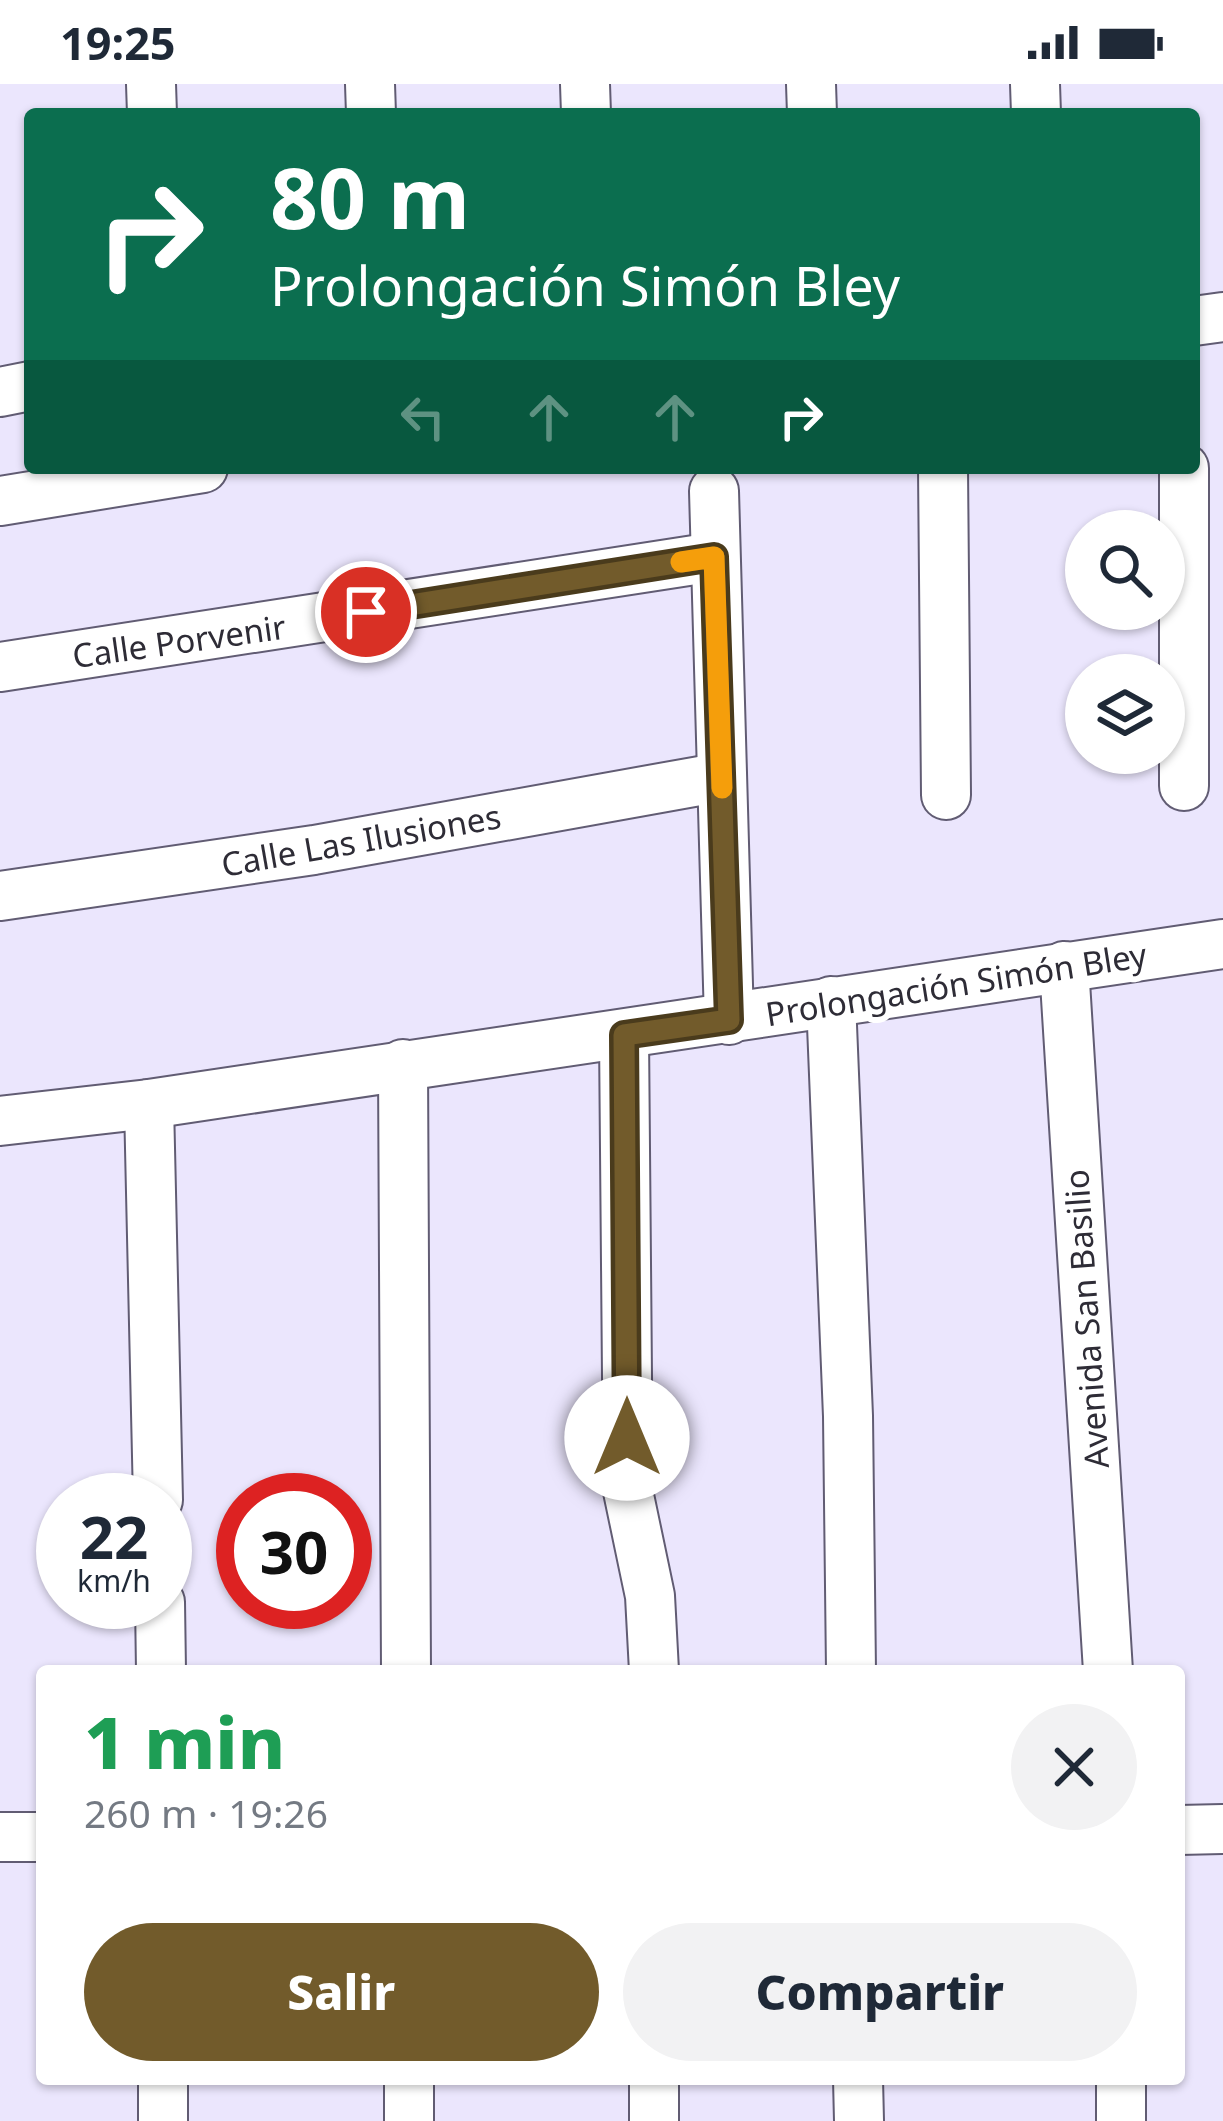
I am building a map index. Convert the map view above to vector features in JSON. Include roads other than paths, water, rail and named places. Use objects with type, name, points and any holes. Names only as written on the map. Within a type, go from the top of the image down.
[{"type":"street","points":[[0,501],[166,474]]},
{"type":"street","points":[[943,474],[946,795]]},
{"type":"street","points":[[1184,474],[1184,786]]},
{"type":"street","points":[[714,491],[729,1020]]},
{"type":"street","name":"Calle Porvenir","points":[[0,667],[714,557]]},
{"type":"street","name":"Calle Las Ilusiones","points":[[0,896],[314,850],[722,777]]},
{"type":"street","name":"Prolongación Simón Bley","points":[[0,1121],[149,1104],[1223,944]]},
{"type":"street","name":"Avenida San Basilio","points":[[1064,966],[1108,1665]]},
{"type":"street","points":[[831,1001],[848,1415],[851,1665]]},
{"type":"street","points":[[624,1035],[628,1491],[650,1596],[654,1665]]},
{"type":"street","points":[[403,1064],[406,1665]]},
{"type":"street","points":[[149,1104],[157,1473]]},
{"type":"street","points":[[160,1629],[161,1665]]},
{"type":"street","points":[[1185,1830],[1223,1828]]},
{"type":"street","points":[[0,1837],[36,1837]]},
{"type":"street","points":[[163,2085],[163,2121]]},
{"type":"street","points":[[409,2085],[409,2121]]},
{"type":"street","points":[[654,2121],[655,2085]]},
{"type":"street","points":[[858,2085],[859,2121]]},
{"type":"street","points":[[1120,2085],[1121,2121]]}]
